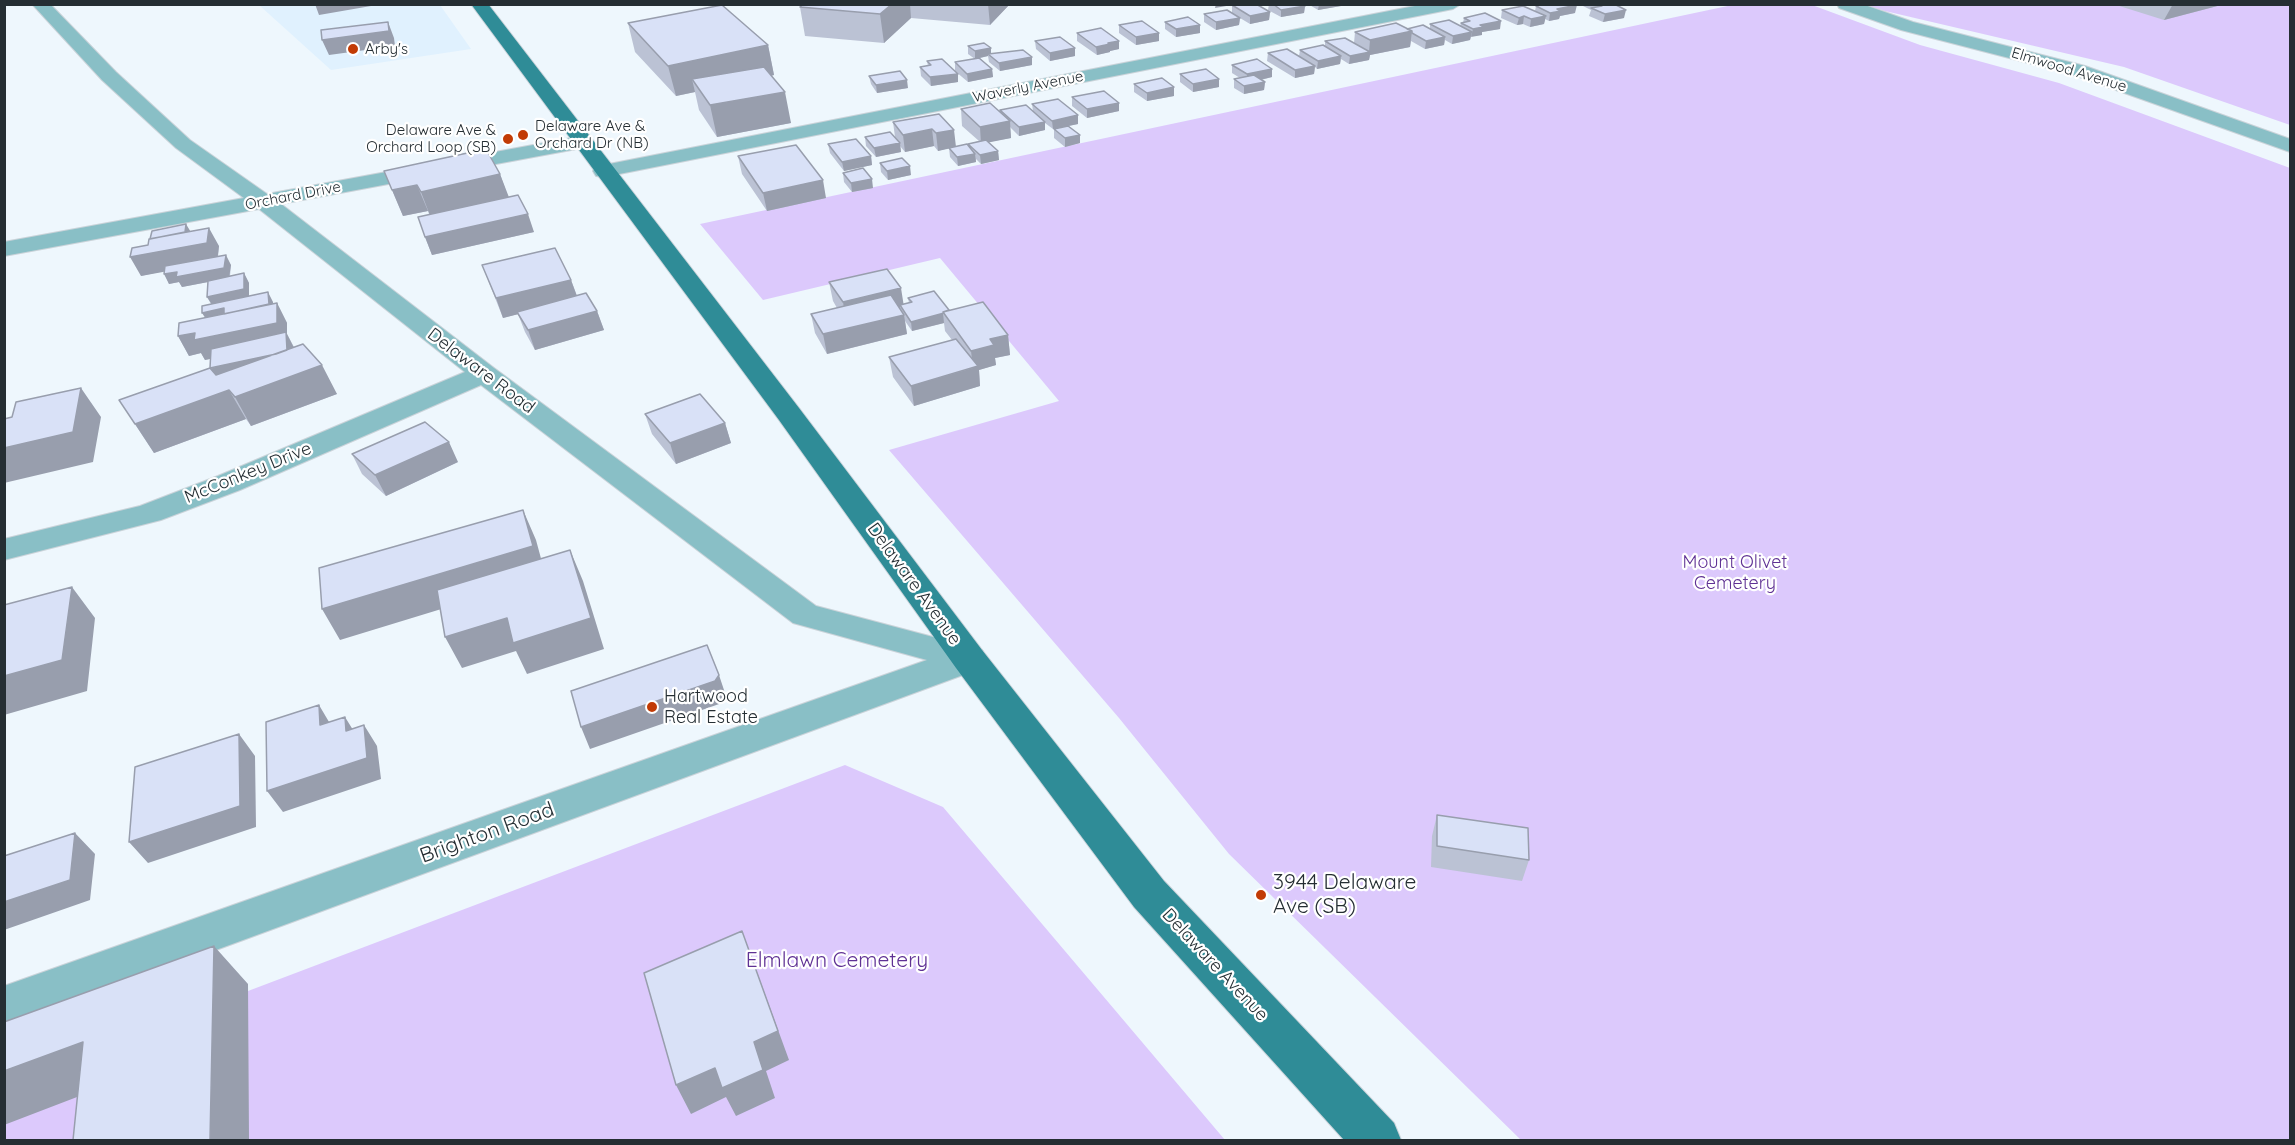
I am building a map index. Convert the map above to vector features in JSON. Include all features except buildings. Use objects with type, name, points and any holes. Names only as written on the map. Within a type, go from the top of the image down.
[{"type":"main road","name":"Delaware Avenue","points":[[479,4],[789,414],[969,659],[1149,894],[1377,1140]]},
{"type":"street","name":"Delaware Road","points":[[40,4],[109,76],[183,144],[263,201],[484,374],[805,615],[969,659]]},
{"type":"street","name":"Waverly Avenue","points":[[604,171],[1453,4]]},
{"type":"street","name":"Elmwood Avenue","points":[[1845,4],[1933,33],[2078,70],[2290,146]]},
{"type":"street","name":"Orchard Drive","points":[[4,249],[582,142]]},
{"type":"street","name":"McConkey Drive","points":[[4,550],[150,513],[229,483],[484,374]]},
{"type":"street","name":"Brighton Road","points":[[4,1007],[969,659]]},
{"type":"shaded area","points":[[259,5],[440,5],[471,49],[331,70]]},
{"type":"green space","name":"Mount Olivet Cemetery","points":[[1737,4],[1812,5],[1920,45],[2059,83],[2290,168],[2290,1140],[1521,1140],[1229,854],[1119,718],[889,450],[1059,401],[940,258],[763,300],[700,224]]},
{"type":"green space","points":[[1866,5],[2290,5],[2290,125],[2124,67]]},
{"type":"green space","name":"Elmlawn Cemetery","points":[[845,765],[943,807],[1225,1140],[5,1140],[5,1083]]},
{"type":"place","name":"Arby's","points":[[353,49]]},
{"type":"place","name":"Delaware Ave & Orchard Dr (NB)","points":[[523,135]]},
{"type":"place","name":"Delaware Ave & Orchard Loop (SB)","points":[[508,139]]},
{"type":"place","name":"Hartwood Real Estate","points":[[652,707]]},
{"type":"place","name":"3944 Delaware Ave (SB)","points":[[1261,895]]}]
